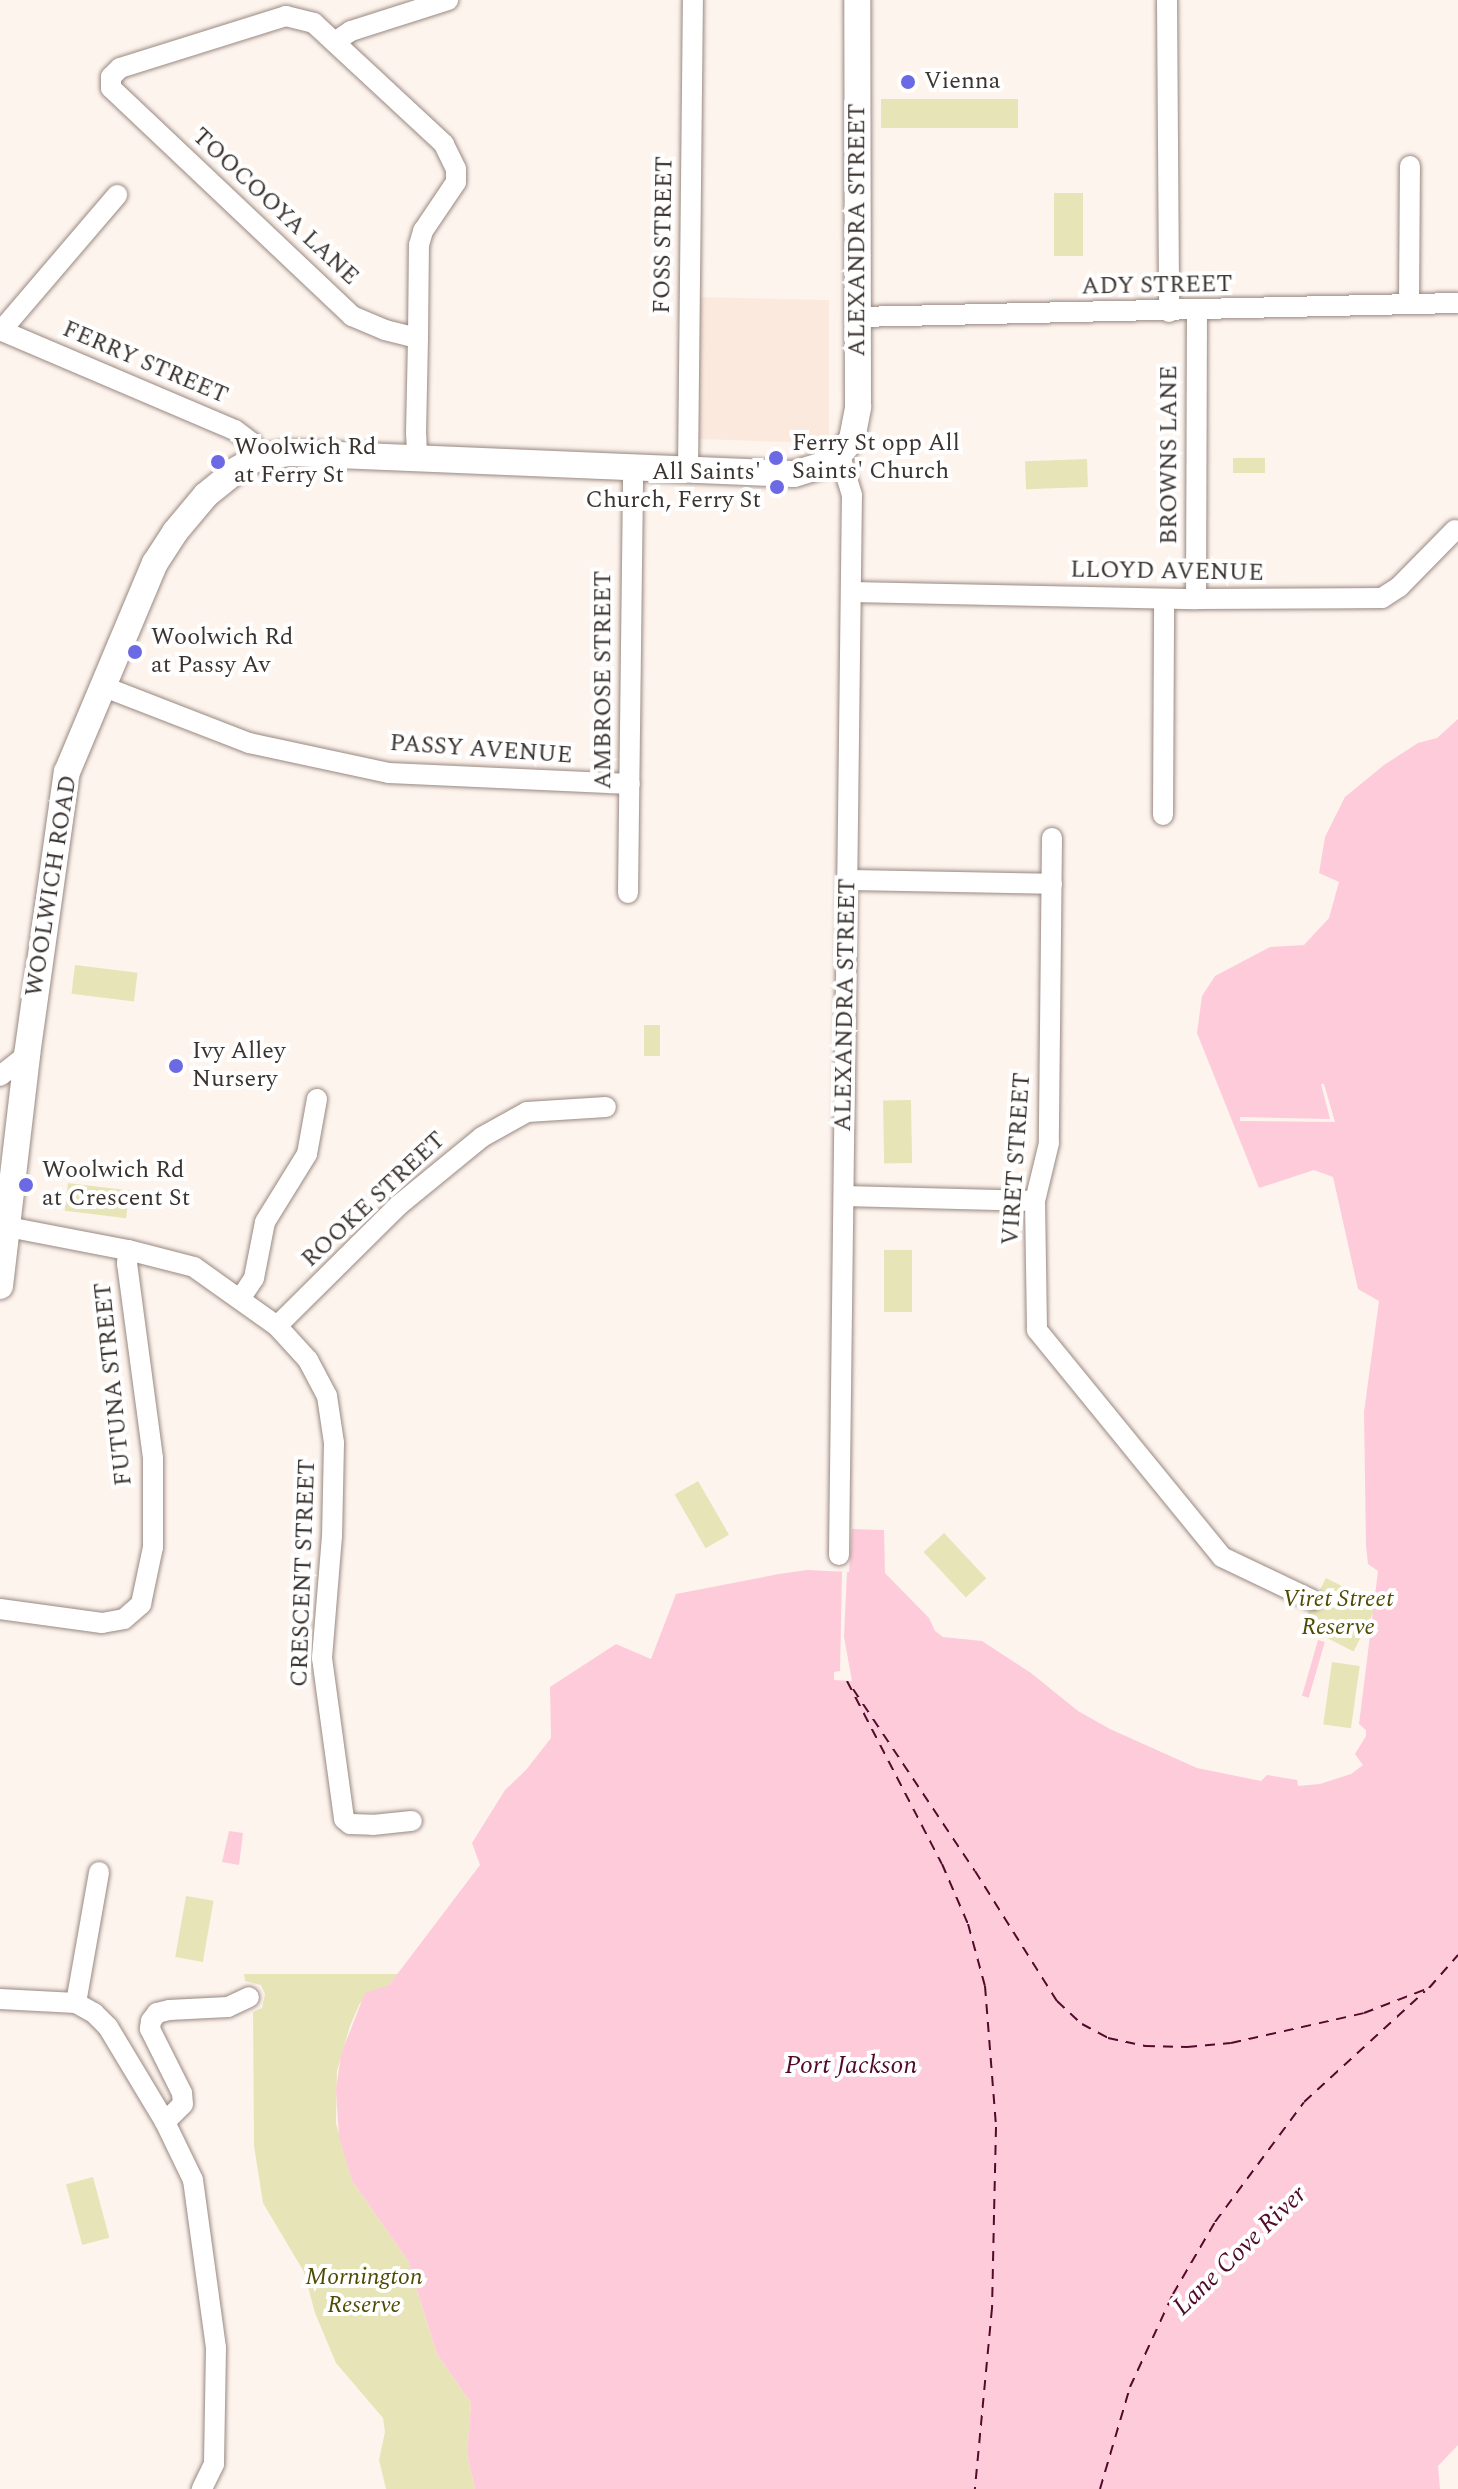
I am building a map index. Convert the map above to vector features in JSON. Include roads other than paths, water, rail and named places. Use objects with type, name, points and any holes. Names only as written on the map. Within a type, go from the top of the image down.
[{"type":"street","points":[[417,457],[419,245],[423,231],[456,182],[456,169],[444,144],[336,41],[351,31],[448,0]]},
{"type":"street","name":"FOSS STREET","points":[[688,470],[693,0]]},
{"type":"street","name":"ALEXANDRA STREET","points":[[839,1555],[852,495],[840,456],[852,439],[857,417],[857,0]]},
{"type":"street","points":[[1167,0],[1169,312]]},
{"type":"street","name":"TOOCOOYA LANE","points":[[336,41],[314,23],[286,16],[120,68],[111,77],[111,88],[352,316],[385,330],[418,338]]},
{"type":"street","points":[[1409,304],[1410,166]]},
{"type":"street","points":[[1,331],[117,195]]},
{"type":"street","name":"ADY STREET","points":[[858,317],[1458,303]]},
{"type":"street","name":"BROWNS LANE","points":[[1196,599],[1197,311]]},
{"type":"street","name":"FERRY STREET","points":[[1,331],[235,430],[252,443],[257,458]]},
{"type":"street","name":"WOOLWICH ROAD","points":[[0,1286],[27,1055],[67,772],[155,563],[175,532],[214,487],[257,458],[290,453],[794,474],[826,466],[840,456]]},
{"type":"street","name":"AMBROSE STREET","points":[[628,893],[633,467]]},
{"type":"street","name":"LLOYD AVENUE","points":[[851,592],[1164,599],[1382,598],[1399,587],[1455,530]]},
{"type":"street","points":[[1163,815],[1164,599]]},
{"type":"street","name":"PASSY AVENUE","points":[[102,686],[249,743],[389,773],[630,784]]},
{"type":"street","name":"VIRET STREET","points":[[1052,838],[1049,1143],[1035,1201],[1037,1330],[1222,1557],[1312,1600]]},
{"type":"street","points":[[848,880],[1052,884]]},
{"type":"street","points":[[0,1076],[27,1055]]},
{"type":"street","points":[[240,1299],[254,1278],[265,1222],[307,1154],[317,1099]]},
{"type":"street","name":"ROOKE STREET","points":[[277,1326],[399,1205],[482,1137],[527,1112],[606,1107]]},
{"type":"street","points":[[844,1196],[1035,1201]]},
{"type":"street","name":"CRESCENT STREET","points":[[8,1227],[128,1250],[194,1267],[277,1326],[308,1360],[327,1396],[334,1443],[332,1536],[322,1658],[325,1701],[344,1819],[350,1824],[373,1825],[412,1821]]},
{"type":"street","name":"FUTUNA STREET","points":[[0,1609],[102,1623],[124,1619],[141,1604],[153,1547],[153,1458],[127,1264],[128,1250]]},
{"type":"street","points":[[76,2003],[99,1872]]},
{"type":"street","points":[[165,2122],[183,2104],[182,2093],[150,2029],[151,2021],[157,2013],[169,2010],[228,2007],[249,1997]]},
{"type":"street","points":[[0,1999],[76,2003],[94,2013],[108,2027],[165,2122],[193,2180],[206,2250],[216,2348],[214,2464],[220,2489]]},
{"type":"street","points":[[202,2489],[214,2464]]},
{"type":"water","name":"Port Jackson","points":[[1458,719],[1458,2445],[1438,2466],[1440,2489],[475,2489],[467,2454],[471,2403],[437,2354],[408,2261],[352,2181],[339,2137],[336,2089],[341,2054],[365,1993],[389,1985],[480,1865],[472,1843],[505,1790],[526,1770],[551,1738],[550,1687],[616,1644],[651,1659],[676,1594],[807,1570],[849,1572],[852,1529],[884,1530],[885,1573],[929,1618],[935,1631],[943,1637],[982,1641],[1031,1673],[1078,1711],[1110,1729],[1197,1768],[1261,1781],[1267,1775],[1297,1780],[1298,1786],[1320,1784],[1351,1774],[1363,1765],[1355,1754],[1366,1736],[1366,1730],[1359,1724],[1378,1571],[1368,1564],[1366,1546],[1364,1412],[1379,1301],[1358,1289],[1333,1177],[1314,1170],[1259,1188],[1197,1033],[1202,996],[1215,976],[1270,947],[1304,945],[1329,918],[1339,882],[1319,873],[1325,837],[1345,797],[1384,765],[1418,743],[1437,738]]},
{"type":"water","points":[[1318,1640],[1325,1642],[1309,1698],[1302,1696]]},
{"type":"water","points":[[229,1831],[243,1833],[239,1865],[222,1862]]},
{"type":"place","name":"Vienna","points":[[908,82]]},
{"type":"place","name":"Ferry St opp All Saints' Church","points":[[776,458]]},
{"type":"place","name":"Woolwich Rd at Ferry St","points":[[218,462]]},
{"type":"place","name":"All Saints' Church, Ferry St","points":[[777,487]]},
{"type":"place","name":"Woolwich Rd at Passy Av","points":[[135,652]]},
{"type":"place","name":"Ivy Alley Nursery","points":[[176,1066]]},
{"type":"place","name":"Woolwich Rd at Crescent St","points":[[26,1185]]},
{"type":"park label","name":"Viret Street Reserve","points":[[1338,1614]]},
{"type":"park label","name":"Mornington Reserve","points":[[364,2292]]},
{"type":"water label","name":"Lane Cove River","points":[[1240,2251]]}]
